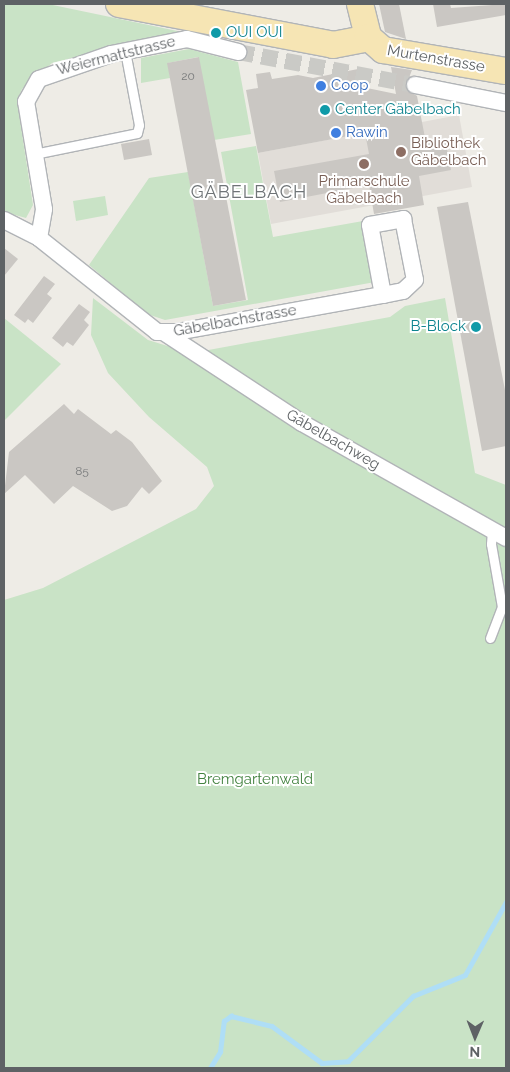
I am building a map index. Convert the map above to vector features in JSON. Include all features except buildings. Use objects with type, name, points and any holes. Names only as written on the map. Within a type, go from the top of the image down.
[{"type":"main road","name":"Murtenstrasse","points":[[127,4],[333,45],[369,38]]},
{"type":"main road","name":"Murtenstrasse","points":[[360,4],[369,38],[387,51],[506,71]]},
{"type":"street","name":"Weiermattstrasse","points":[[40,238],[44,209],[26,110],[34,84],[53,70],[125,50],[190,39],[238,52]]},
{"type":"street","points":[[415,85],[506,103]]},
{"type":"street","name":"Gäbelbachstrasse","points":[[4,220],[40,238],[146,327],[165,333],[383,295],[402,291],[414,280],[403,219],[370,225],[383,295]]},
{"type":"street","name":"Gäbelbachweg","points":[[165,333],[302,423],[499,534]]},
{"type":"lane","points":[[34,154],[136,133],[139,125],[125,50]]},
{"type":"lane","points":[[490,638],[502,607],[491,544],[499,534]]},
{"type":"shaded area","name":"Primarschule Gäbelbach","points":[[459,115],[472,187],[271,224],[258,153]]},
{"type":"green space","points":[[4,4],[48,4],[182,32],[52,63],[22,89],[17,101],[33,205],[26,218],[4,212]]},
{"type":"green space","points":[[189,49],[238,62],[251,134],[214,140],[198,57],[168,63],[170,78],[141,83],[141,58]]},
{"type":"green space","points":[[256,146],[273,237],[363,221],[375,282],[165,320],[147,314],[89,265],[149,178],[188,172],[213,306],[248,300],[221,152]]},
{"type":"green space","points":[[105,196],[108,215],[76,221],[73,201]]},
{"type":"green space","name":"Bremgartenwald","points":[[93,298],[148,340],[174,348],[297,427],[506,547],[506,1068],[4,1068],[4,600],[43,588],[196,509],[214,486],[207,467],[149,417],[108,373],[91,335]]},
{"type":"green space","points":[[445,298],[475,473],[506,485],[506,527],[494,526],[325,431],[203,351],[390,317],[405,306]]},
{"type":"green space","points":[[4,318],[61,364],[4,421]]},
{"type":"waterway","name":"GÄBELBACH","points":[[210,1068],[220,1052],[224,1021],[231,1016],[272,1026],[322,1063],[348,1061],[413,996],[465,975],[506,902]]},
{"type":"tunnel","points":[[238,52],[415,85]]},
{"type":"place","name":"OUI OUI","points":[[216,33]]},
{"type":"place","name":"Coop","points":[[321,86]]},
{"type":"place","name":"Center Gäbelbach","points":[[325,110]]},
{"type":"place","name":"Rawin","points":[[336,133]]},
{"type":"place","name":"Bibliothek Gäbelbach","points":[[401,152]]},
{"type":"place","name":"Primarschule Gäbelbach","points":[[364,164]]},
{"type":"place","name":"B-Block","points":[[476,327]]},
{"type":"district","name":"GÄBELBACH","points":[[249,192]]}]
